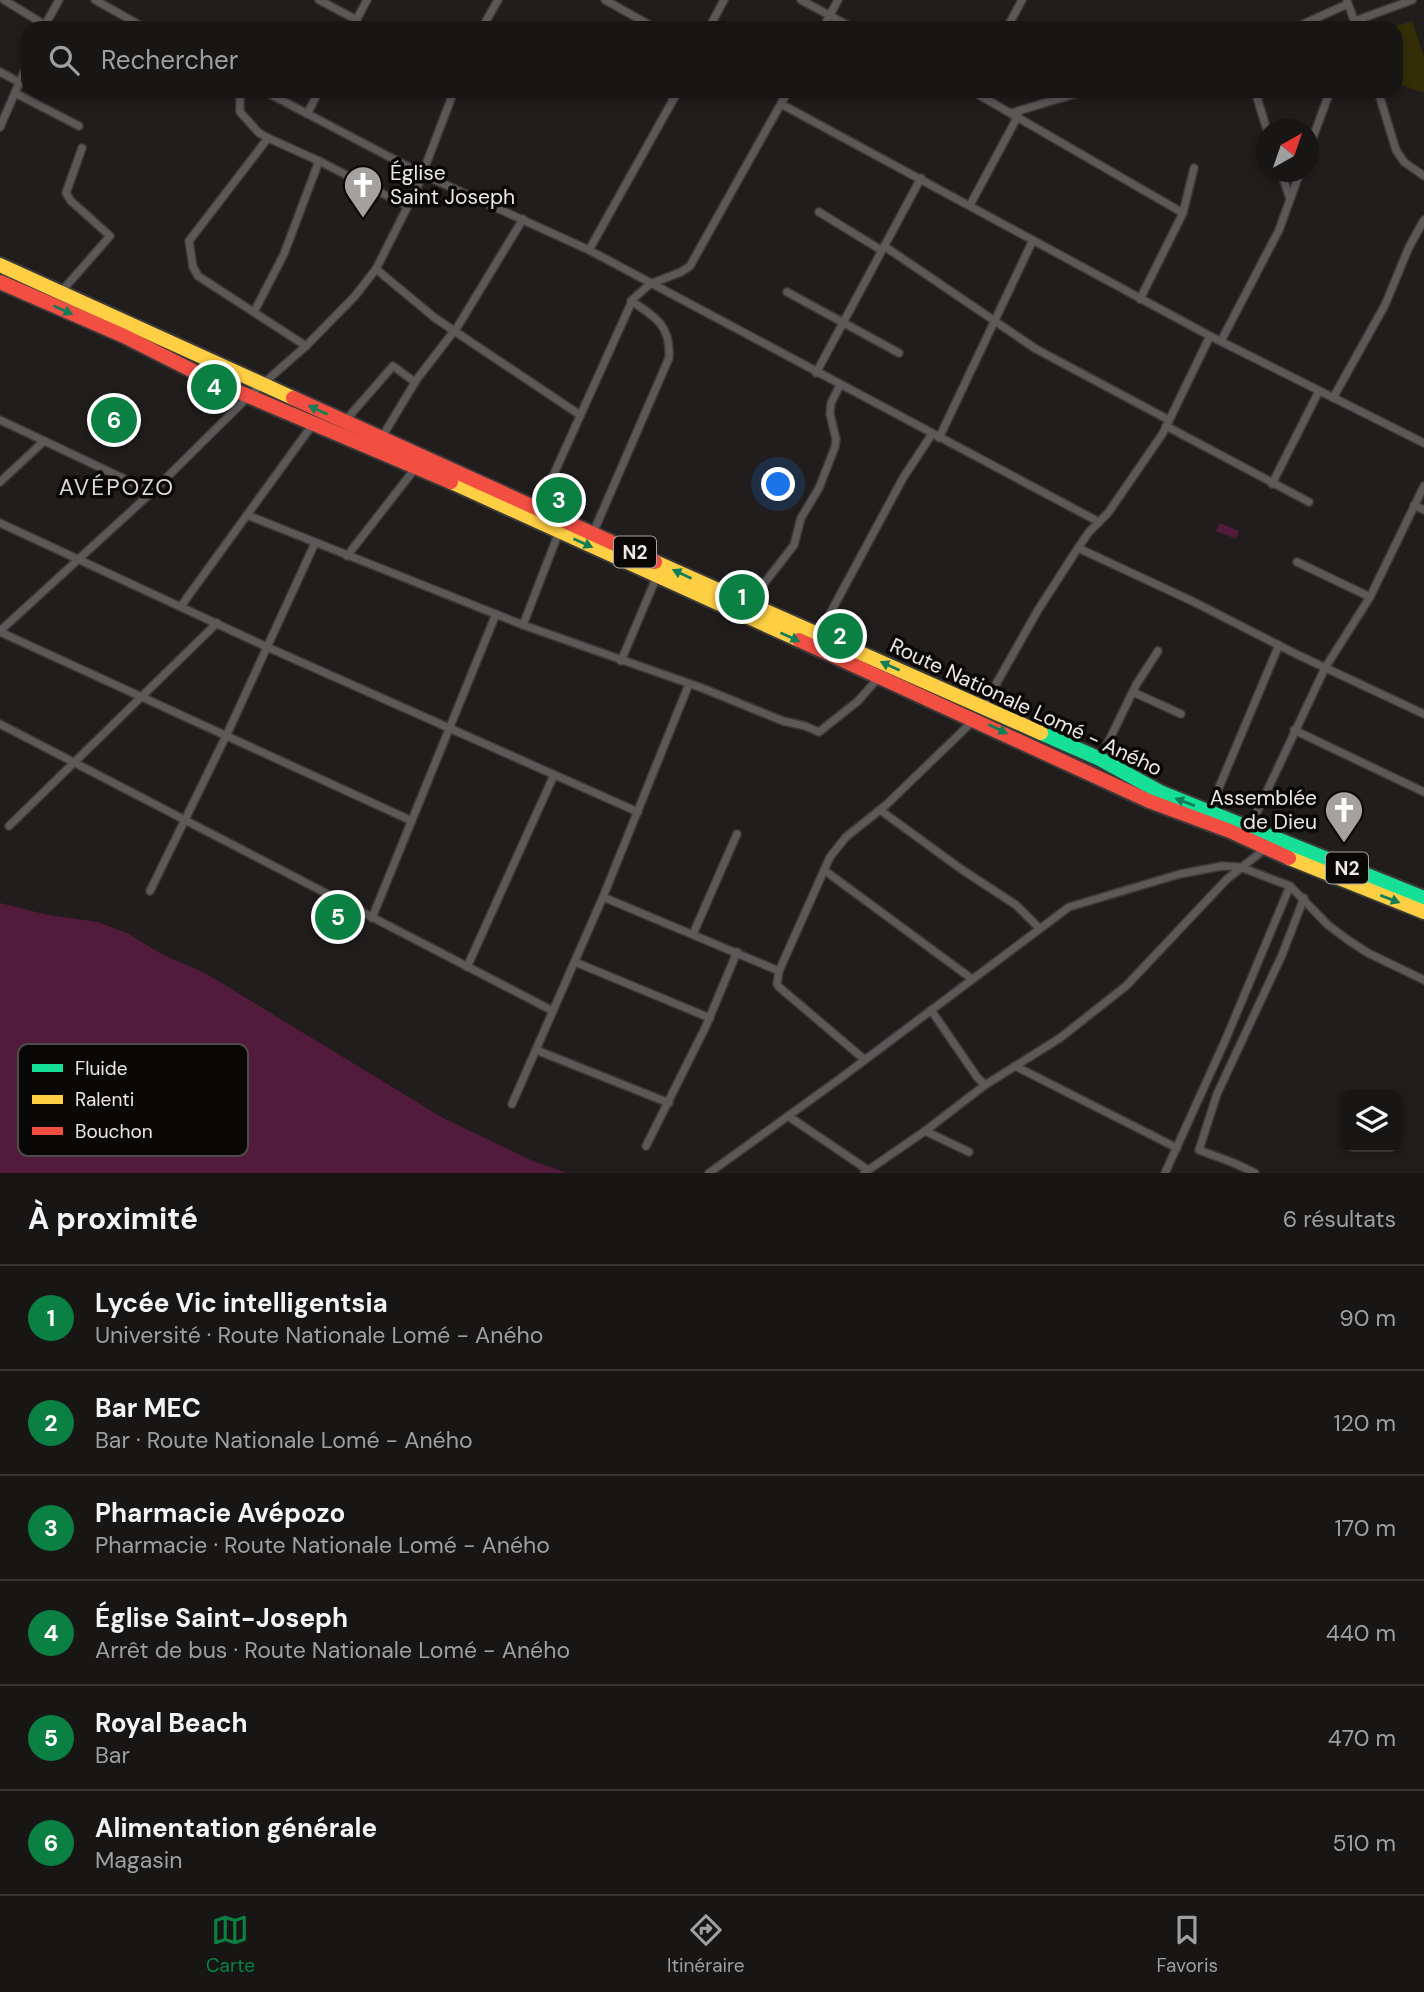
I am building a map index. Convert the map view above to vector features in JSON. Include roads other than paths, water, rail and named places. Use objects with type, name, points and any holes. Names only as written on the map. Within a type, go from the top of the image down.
[{"type":"highway","name":"Route Nationale Lomé - Aného","points":[[0,265],[819,634],[1149,801],[1268,842]]},
{"type":"highway","name":"Route Nationale Lomé - Aného","points":[[0,282],[124,336],[249,396],[417,466],[559,533],[880,676],[1100,759],[1160,792],[1250,827],[1268,842]]},
{"type":"highway","name":"N2","points":[[1268,842],[1282,856],[1424,912]]},
{"type":"highway","name":"N2","points":[[1268,842],[1424,898]]},
{"type":"street","points":[[4,0],[36,21]]},
{"type":"street","points":[[48,21],[59,0]]},
{"type":"street","points":[[95,0],[132,21]]},
{"type":"street","points":[[320,0],[357,20],[367,0]]},
{"type":"street","points":[[486,21],[498,0]]},
{"type":"street","points":[[605,0],[642,21]]},
{"type":"street","points":[[713,21],[724,0]]},
{"type":"street","points":[[801,0],[840,21]]},
{"type":"street","points":[[827,21],[838,0]]},
{"type":"street","points":[[1011,21],[1022,0]]},
{"type":"street","points":[[1363,21],[1412,0]]},
{"type":"street","points":[[1309,21],[1348,2],[1355,21]]},
{"type":"street","points":[[0,72],[19,82]]},
{"type":"street","points":[[0,127],[21,78]]},
{"type":"street","points":[[15,93],[21,96]]},
{"type":"street","points":[[25,98],[79,126]]},
{"type":"street","points":[[240,98],[240,111],[256,130],[268,138],[407,206]]},
{"type":"street","points":[[277,98],[422,174],[589,250],[1098,522]]},
{"type":"street","points":[[307,114],[315,98]]},
{"type":"street","points":[[412,821],[0,632],[152,492],[355,296],[376,269],[407,206],[451,98]]},
{"type":"street","points":[[589,250],[674,98]]},
{"type":"street","points":[[538,509],[631,301],[650,284],[681,272],[690,265],[784,98]]},
{"type":"street","points":[[984,98],[1183,213]]},
{"type":"street","points":[[970,205],[1014,115],[1065,98]]},
{"type":"street","points":[[1257,98],[1264,119]]},
{"type":"street","points":[[1319,121],[1327,98]]},
{"type":"street","points":[[1380,98],[1396,150],[1404,162],[1424,176]]},
{"type":"street","points":[[781,104],[1210,336],[1424,443]]},
{"type":"street","points":[[268,138],[189,241],[193,267],[198,276],[306,346]]},
{"type":"street","points":[[61,293],[110,236],[71,201],[66,193],[82,148]]},
{"type":"street","points":[[254,312],[284,254],[319,161]]},
{"type":"street","points":[[1140,299],[1183,213],[1194,168]]},
{"type":"street","points":[[816,373],[921,178]]},
{"type":"street","points":[[1284,182],[1289,196]]},
{"type":"street","points":[[1221,341],[1279,230],[1295,182]]},
{"type":"street","points":[[819,212],[883,248],[1035,349],[1272,484],[1309,502]]},
{"type":"street","points":[[382,437],[415,382],[455,331],[523,219]]},
{"type":"street","points":[[1333,398],[1385,305],[1409,247],[1424,220]]},
{"type":"street","points":[[819,634],[903,478],[936,436],[995,322],[1033,240]]},
{"type":"street","points":[[376,269],[435,318],[580,415]]},
{"type":"street","points":[[787,292],[899,353]]},
{"type":"street","points":[[593,534],[668,358],[670,346],[666,331],[654,315],[631,301]]},
{"type":"street","points":[[865,1060],[776,984],[779,971],[824,870],[837,846],[880,810],[979,713],[1038,610],[1078,548],[1108,513],[1168,423],[1210,336]]},
{"type":"street","points":[[345,422],[393,366],[415,382]]},
{"type":"street","points":[[748,604],[794,545],[801,517],[819,488],[835,447],[836,439],[830,414],[831,402],[840,385]]},
{"type":"street","points":[[1272,484],[1319,391]]},
{"type":"street","points":[[0,420],[152,492]]},
{"type":"street","points":[[181,606],[313,424]]},
{"type":"street","points":[[0,482],[44,441]]},
{"type":"street","points":[[347,556],[417,466]]},
{"type":"street","points":[[1250,827],[1325,668],[1370,597],[1424,486]]},
{"type":"street","points":[[1414,505],[1424,510]]},
{"type":"street","points":[[247,515],[523,625],[819,732],[858,701],[880,676]]},
{"type":"street","points":[[0,523],[267,647],[638,812]]},
{"type":"street","points":[[523,625],[559,533]]},
{"type":"street","points":[[150,891],[227,734],[315,543]]},
{"type":"street","points":[[1078,548],[1424,714]]},
{"type":"street","points":[[1297,562],[1370,597]]},
{"type":"street","points":[[621,660],[657,576]]},
{"type":"street","points":[[372,918],[496,614]]},
{"type":"street","points":[[9,826],[217,623]]},
{"type":"street","points":[[1209,811],[1279,645]]},
{"type":"street","points":[[1100,759],[1133,692],[1158,651]]},
{"type":"street","points":[[512,1104],[603,897],[689,684]]},
{"type":"street","points":[[1133,692],[1181,714]]},
{"type":"street","points":[[0,724],[553,1012]]},
{"type":"street","points":[[1294,730],[1424,792]]},
{"type":"street","points":[[467,967],[554,775]]},
{"type":"street","points":[[880,810],[1016,905],[1039,928]]},
{"type":"street","points":[[693,934],[737,834]]},
{"type":"street","points":[[788,1116],[866,1171],[925,1131],[985,1085],[1069,1031],[1126,986],[1240,867],[1268,842]]},
{"type":"street","points":[[709,1173],[1069,907],[1136,886],[1204,869],[1240,867],[1290,886],[1328,925],[1348,940],[1368,953],[1424,979]]},
{"type":"street","points":[[824,870],[972,979]]},
{"type":"street","points":[[1164,1173],[1290,886]]},
{"type":"street","points":[[603,897],[779,971]]},
{"type":"street","points":[[1255,1173],[1199,1150],[1217,1094],[1282,955],[1304,898]]},
{"type":"street","points":[[646,1146],[710,1018],[737,952]]},
{"type":"street","points":[[575,962],[710,1018]]},
{"type":"street","points":[[930,1010],[985,1085]]},
{"type":"street","points":[[536,1050],[669,1103]]},
{"type":"street","points":[[1015,1066],[1177,1148]]},
{"type":"street","points":[[925,1131],[969,1152]]},
{"type":"place","name":"Église Saint Joseph","points":[[363,219]]},
{"type":"place","name":"Église Saint-Joseph","points":[[214,387]]},
{"type":"place","name":"Alimentation générale","points":[[114,420]]},
{"type":"place","name":"Pharmacie Avépozo","points":[[559,500]]},
{"type":"place","name":"Lycée Vic intelligentsia","points":[[742,597]]},
{"type":"place","name":"Bar MEC","points":[[840,636]]},
{"type":"place","name":"Assemblée de Dieu","points":[[1344,844]]},
{"type":"place","name":"Royal Beach","points":[[338,917]]},
{"type":"district","name":"AVÉPOZO","points":[[117,487]]}]
